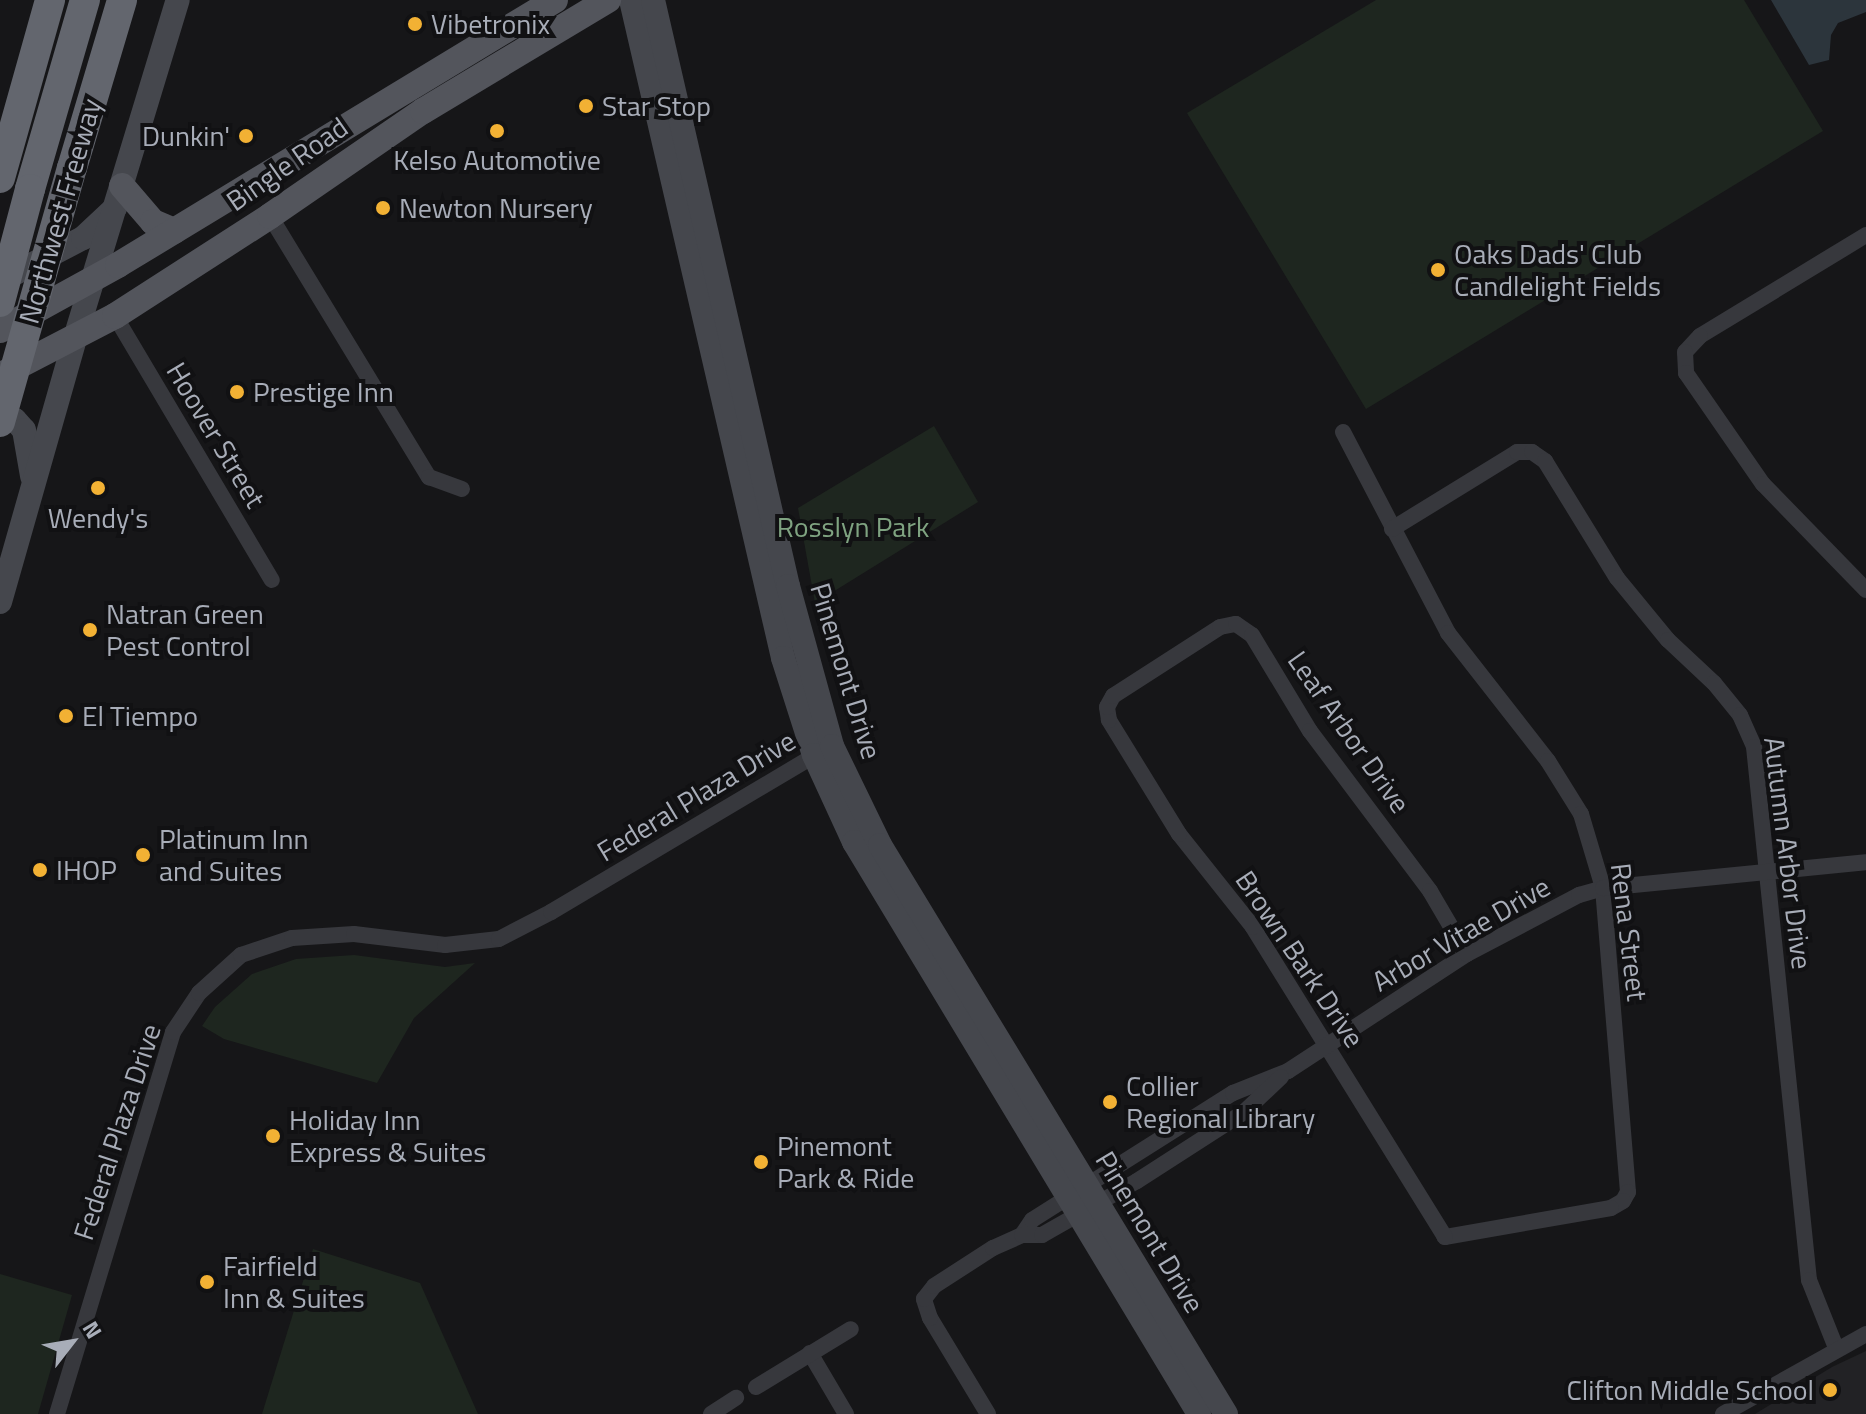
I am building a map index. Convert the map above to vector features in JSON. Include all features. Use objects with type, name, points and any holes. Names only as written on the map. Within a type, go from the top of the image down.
[{"type":"highway","points":[[0,178],[50,0]]},
{"type":"highway","points":[[0,302],[85,0]]},
{"type":"highway","name":"Northwest Freeway","points":[[0,420],[122,0]]},
{"type":"main road","points":[[0,602],[75,338],[96,278],[178,0]]},
{"type":"main road","name":"Bingle Road","points":[[0,330],[96,278],[555,0]]},
{"type":"main road","name":"Bingle Road","points":[[0,375],[115,316],[270,216],[423,111],[608,0]]},
{"type":"main road","name":"Pinemont Drive","points":[[631,0],[676,145]]},
{"type":"main road","name":"Pinemont Drive","points":[[653,0],[676,145],[731,391],[783,658],[823,751],[1083,1201],[1215,1412]]},
{"type":"main road","points":[[406,90],[423,111]]},
{"type":"main road","points":[[118,197],[153,222],[174,231]]},
{"type":"main road","points":[[0,281],[83,238],[118,197]]},
{"type":"main road","points":[[0,420],[15,420],[24,430],[32,466],[30,494]]},
{"type":"street","points":[[270,216],[429,477],[462,489]]},
{"type":"street","points":[[1866,235],[1700,336],[1685,352],[1686,373],[1763,484],[1866,590]]},
{"type":"street","name":"Hoover Street","points":[[115,316],[272,580]]},
{"type":"street","name":"Rena Street","points":[[1343,432],[1448,633],[1548,761],[1581,814],[1603,888],[1628,1192],[1611,1208],[1512,1226]]},
{"type":"street","name":"Autumn Arbor Drive","points":[[1392,529],[1517,452],[1532,452],[1545,461],[1617,578],[1668,640],[1714,683],[1740,715],[1754,747],[1809,1280],[1836,1348]]},
{"type":"street","name":"Leaf Arbor Drive","points":[[1154,670],[1220,627],[1236,624],[1252,635],[1310,731],[1422,880],[1467,954]]},
{"type":"street","name":"Brown Bark Drive","points":[[1154,670],[1113,696],[1107,707],[1109,720],[1179,834],[1253,927],[1329,1045],[1445,1237],[1512,1226]]},
{"type":"street","name":"Federal Plaza Drive","points":[[57,1414],[173,1032],[199,993],[241,955],[292,938],[354,934],[445,945],[499,939],[551,912],[823,751]]},
{"type":"street","name":"Arbor Vitae Drive","points":[[988,1414],[930,1318],[924,1299],[934,1286],[993,1248],[1022,1235],[1042,1235],[1083,1201],[1233,1093],[1288,1071],[1467,954],[1579,895],[1603,888],[1866,862]]},
{"type":"street","points":[[756,1387],[851,1329]]},
{"type":"street","points":[[1723,1414],[1836,1348],[1866,1334]]},
{"type":"street","points":[[810,1353],[846,1414]]},
{"type":"street","points":[[711,1414],[736,1398]]},
{"type":"shaded area","points":[[1771,0],[1866,0],[1866,12],[1838,23],[1831,35],[1829,60],[1809,65]]},
{"type":"shaded area","name":"Clifton Middle School","points":[[1866,1351],[1866,1414],[1755,1414],[1832,1367]]},
{"type":"green space","name":"Oaks Dads' Club Candlelight Fields","points":[[1376,0],[1744,0],[1823,131],[1366,409],[1187,113]]},
{"type":"green space","name":"Rosslyn Park","points":[[934,426],[978,502],[815,603],[798,508]]},
{"type":"green space","points":[[354,955],[445,967],[475,963],[414,1018],[377,1083],[224,1039],[202,1026],[215,1007],[252,974],[296,959]]},
{"type":"green space","points":[[313,1249],[420,1283],[478,1414],[262,1414]]},
{"type":"green space","points":[[0,1274],[72,1295],[38,1414],[0,1414]]},
{"type":"place","name":"Vibetronix","points":[[415,24]]},
{"type":"place","name":"Star Stop","points":[[586,106]]},
{"type":"place","name":"Kelso Automotive","points":[[497,131]]},
{"type":"place","name":"Dunkin'","points":[[246,136]]},
{"type":"place","name":"Newton Nursery","points":[[383,208]]},
{"type":"place","name":"Oaks Dads' Club Candlelight Fields","points":[[1438,270]]},
{"type":"place","name":"Prestige Inn","points":[[237,392]]},
{"type":"place","name":"Wendy's","points":[[98,488]]},
{"type":"place","name":"Natran Green Pest Control","points":[[90,630]]},
{"type":"place","name":"El Tiempo","points":[[66,716]]},
{"type":"place","name":"Platinum Inn and Suites","points":[[143,855]]},
{"type":"place","name":"IHOP","points":[[40,870]]},
{"type":"place","name":"Collier Regional Library","points":[[1110,1102]]},
{"type":"place","name":"Holiday Inn Express & Suites","points":[[273,1136]]},
{"type":"place","name":"Pinemont Park & Ride","points":[[761,1162]]},
{"type":"place","name":"Fairfield Inn & Suites","points":[[207,1282]]},
{"type":"place","name":"Clifton Middle School","points":[[1830,1390]]}]
